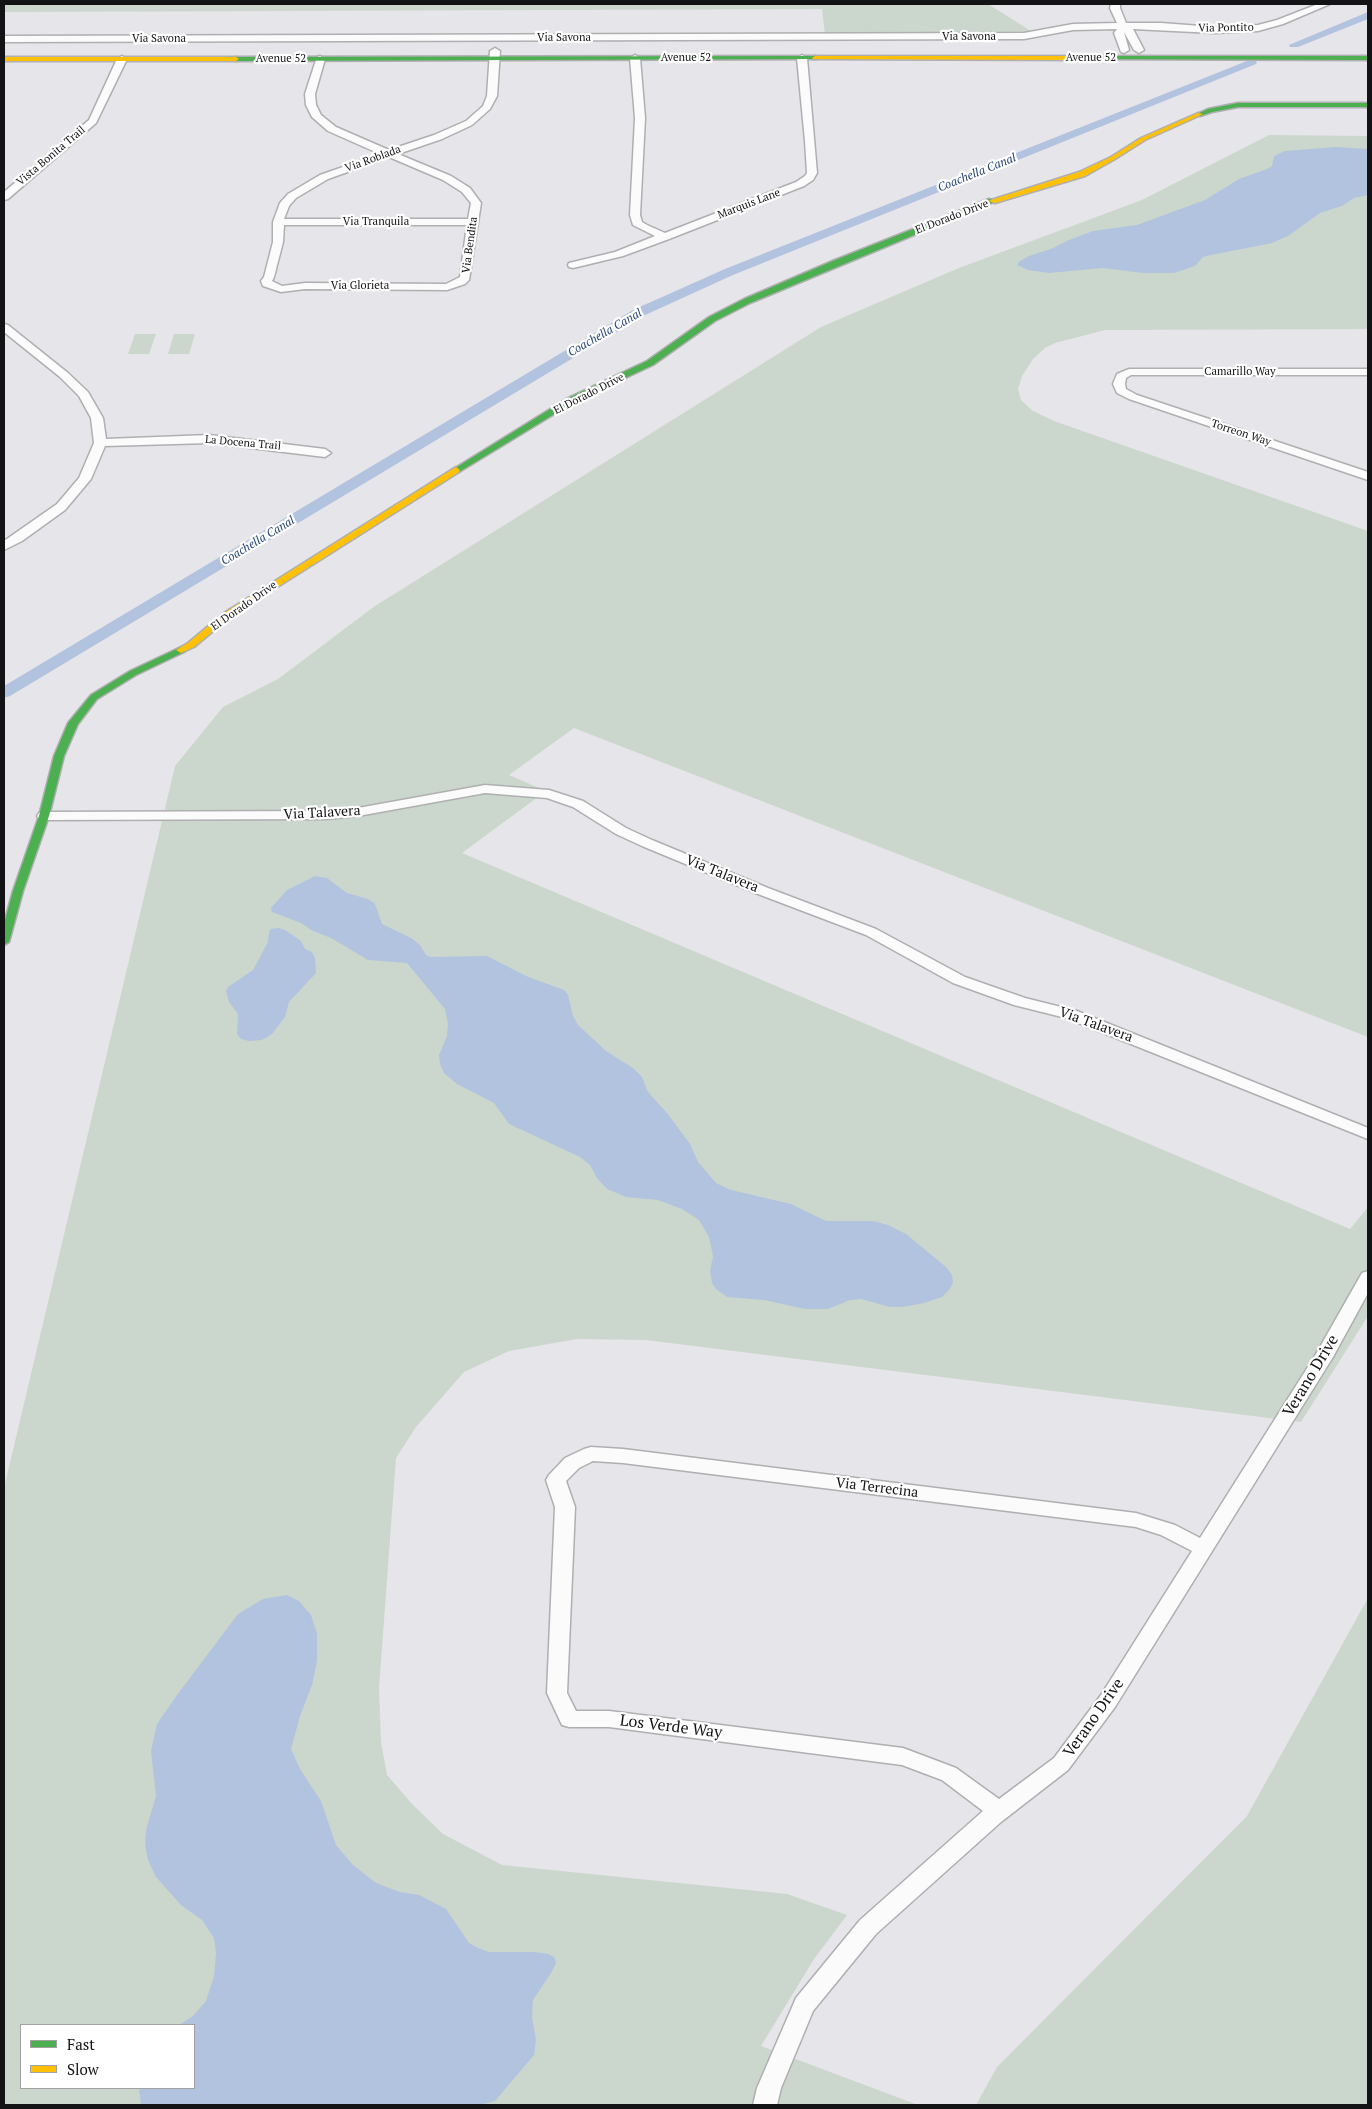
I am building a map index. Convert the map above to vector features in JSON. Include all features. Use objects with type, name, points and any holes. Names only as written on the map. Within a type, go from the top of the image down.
[{"type":"main road","points":[[1003,58],[1005,55],[1017,53],[1079,50]]},
{"type":"main road","points":[[1055,58],[1134,54],[1132,50]]},
{"type":"main road","name":"Avenue 52","points":[[4,59],[320,59],[714,51],[1368,50]]},
{"type":"main road","name":"Avenue 52","points":[[4,52],[286,51],[635,58],[1365,57]]},
{"type":"main road","points":[[122,59],[130,56],[252,55],[286,51]]},
{"type":"main road","points":[[635,58],[638,55],[683,55],[714,51]]},
{"type":"main road","name":"El Dorado Drive","points":[[4,942],[18,891],[44,816],[59,756],[73,723],[94,697],[133,673],[191,645],[227,615],[378,518],[554,410],[571,400],[650,364],[712,319],[738,305],[838,262],[989,202],[1082,174],[1113,158],[1143,139],[1210,110],[1238,105],[1368,105]]},
{"type":"street","points":[[1116,4],[1115,8],[1122,26],[1131,32],[1132,50]]},
{"type":"street","name":"Via Pontito","points":[[1122,26],[1214,30],[1258,28],[1280,22],[1325,4]]},
{"type":"street","points":[[1122,26],[1119,33],[1132,50]]},
{"type":"street","name":"Via Savona","points":[[4,39],[1024,36],[1073,27],[1122,26]]},
{"type":"street","name":"Via Roblada","points":[[267,284],[266,281],[269,277],[278,242],[278,222],[284,205],[305,187],[324,177],[469,123],[487,107],[492,96],[494,55]]},
{"type":"street","points":[[635,58],[640,118],[636,215],[638,223],[643,227],[665,236]]},
{"type":"street","name":"Marquis Lane","points":[[573,265],[619,254],[763,199],[800,184],[809,178],[812,173],[802,58]]},
{"type":"street","name":"Vista Bonita Trail","points":[[4,197],[93,121],[122,59]]},
{"type":"street","name":"Via Bendita","points":[[320,59],[310,94],[311,105],[317,118],[332,129],[447,178],[466,190],[476,203],[465,278],[455,285]]},
{"type":"street","name":"Via Tranquila","points":[[278,222],[473,222]]},
{"type":"street","name":"Via Glorieta","points":[[267,284],[281,289],[305,286],[455,285]]},
{"type":"street","points":[[4,326],[64,375],[84,394],[97,418],[100,443],[84,480],[61,507],[4,546]]},
{"type":"street","name":"Camarillo Way","points":[[1119,384],[1121,376],[1129,372],[1368,372]]},
{"type":"street","name":"Torreon Way","points":[[1119,384],[1121,391],[1133,398],[1368,476]]},
{"type":"street","name":"La Docena Trail","points":[[100,443],[209,439],[325,453]]},
{"type":"street","name":"Via Talavera","points":[[44,816],[318,815],[358,812],[485,789],[549,794],[578,804],[622,831],[646,843],[763,891],[871,932],[959,980],[1020,1002],[1071,1014],[1368,1134]]},
{"type":"street","name":"Verano Drive","points":[[765,2105],[769,2088],[804,2005],[868,1927],[999,1811],[1061,1764],[1108,1701],[1324,1357],[1368,1277]]},
{"type":"street","name":"Via Terrecina","points":[[556,1480],[572,1463],[591,1454],[624,1456],[1136,1520],[1168,1530],[1203,1548]]},
{"type":"street","name":"Los Verde Way","points":[[556,1480],[565,1507],[557,1693],[569,1719],[609,1719],[903,1758],[950,1774],[999,1811]]},
{"type":"shaded area","points":[[4,4],[988,4],[1034,33],[825,35],[822,9],[5,12]]},
{"type":"shaded area","points":[[1269,135],[1368,136],[1368,329],[1105,330],[1055,343],[1045,348],[1033,359],[1022,376],[1018,389],[1021,400],[1033,411],[1054,421],[1368,531],[1368,1037],[574,728],[509,775],[546,791],[462,853],[1350,1229],[1368,1207],[1368,1316],[1301,1422],[646,1340],[577,1339],[509,1351],[464,1372],[416,1427],[396,1458],[379,1688],[381,1742],[387,1775],[412,1804],[443,1834],[502,1865],[787,1894],[847,1915],[814,1959],[761,2046],[918,2105],[4,2105],[4,1488],[175,766],[223,707],[278,679],[375,606],[821,327],[959,268],[1142,200]]},
{"type":"shaded area","points":[[135,334],[156,334],[149,354],[128,354]]},
{"type":"shaded area","points":[[174,334],[195,334],[189,354],[168,354]]},
{"type":"shaded area","points":[[1368,1598],[1368,2105],[976,2105],[997,2067],[1247,1816]]},
{"type":"water","points":[[1335,147],[1368,149],[1368,195],[1354,198],[1342,206],[1320,213],[1288,236],[1272,243],[1203,257],[1195,266],[1174,273],[1143,273],[1103,268],[1049,273],[1028,270],[1017,265],[1029,256],[1093,231],[1137,225],[1205,200],[1239,179],[1272,166],[1274,156],[1285,151]]},
{"type":"water","points":[[315,876],[327,878],[347,893],[368,899],[375,904],[382,924],[411,938],[420,945],[426,955],[431,957],[487,956],[526,976],[564,990],[568,995],[573,1016],[578,1025],[606,1051],[633,1068],[642,1077],[648,1092],[667,1113],[690,1144],[698,1162],[716,1183],[731,1190],[791,1204],[826,1221],[873,1221],[888,1225],[906,1234],[946,1267],[952,1275],[953,1282],[950,1289],[942,1297],[903,1307],[890,1307],[861,1299],[850,1300],[828,1309],[805,1309],[764,1300],[727,1297],[716,1289],[712,1283],[710,1271],[713,1256],[709,1237],[699,1220],[682,1209],[658,1200],[626,1197],[607,1189],[597,1178],[590,1165],[580,1157],[509,1124],[494,1103],[457,1084],[444,1073],[439,1055],[447,1036],[448,1024],[445,1009],[407,963],[368,960],[301,923],[272,912],[271,908],[287,890]]},
{"type":"water","points":[[279,928],[301,941],[305,949],[312,952],[315,958],[316,973],[289,1002],[285,1017],[272,1034],[262,1040],[249,1041],[241,1039],[237,1034],[238,1014],[229,1002],[226,991],[228,987],[253,970],[268,942],[269,932],[271,929]]},
{"type":"water","points":[[287,1595],[299,1601],[311,1615],[317,1633],[317,1661],[312,1685],[300,1716],[291,1749],[300,1769],[321,1801],[336,1845],[353,1865],[376,1883],[400,1892],[419,1895],[446,1909],[469,1943],[478,1948],[489,1952],[534,1952],[549,1954],[555,1958],[556,1963],[551,1973],[533,2000],[532,2017],[536,2040],[534,2055],[495,2101],[479,2105],[141,2105],[139,2089],[195,2089],[195,2024],[181,2024],[193,2016],[206,2001],[214,1976],[216,1953],[214,1938],[202,1920],[181,1905],[156,1877],[148,1860],[145,1845],[146,1830],[156,1796],[151,1751],[157,1724],[238,1614],[263,1599]]},
{"type":"waterway","name":"Coachella Canal","points":[[1294,45],[1368,15]]},
{"type":"waterway","name":"Coachella Canal","points":[[4,693],[638,313],[729,272],[1252,62]]},
{"type":"traffic: fast","points":[[236,59],[815,58]]},
{"type":"traffic: fast","points":[[1080,58],[1368,58]]},
{"type":"traffic: fast","points":[[1200,114],[1210,110],[1238,105],[1368,105]]},
{"type":"traffic: fast","points":[[456,470],[571,400],[650,363],[712,319],[747,301],[838,262],[992,201]]},
{"type":"traffic: fast","points":[[4,942],[18,891],[44,816],[59,756],[73,723],[94,697],[133,673],[181,650]]},
{"type":"traffic: slow","points":[[815,58],[1080,58]]},
{"type":"traffic: slow","points":[[4,59],[236,59]]},
{"type":"traffic: slow","points":[[992,201],[1082,174],[1113,158],[1143,139],[1200,114]]},
{"type":"traffic: slow","points":[[181,650],[191,645],[227,615],[456,470]]}]
